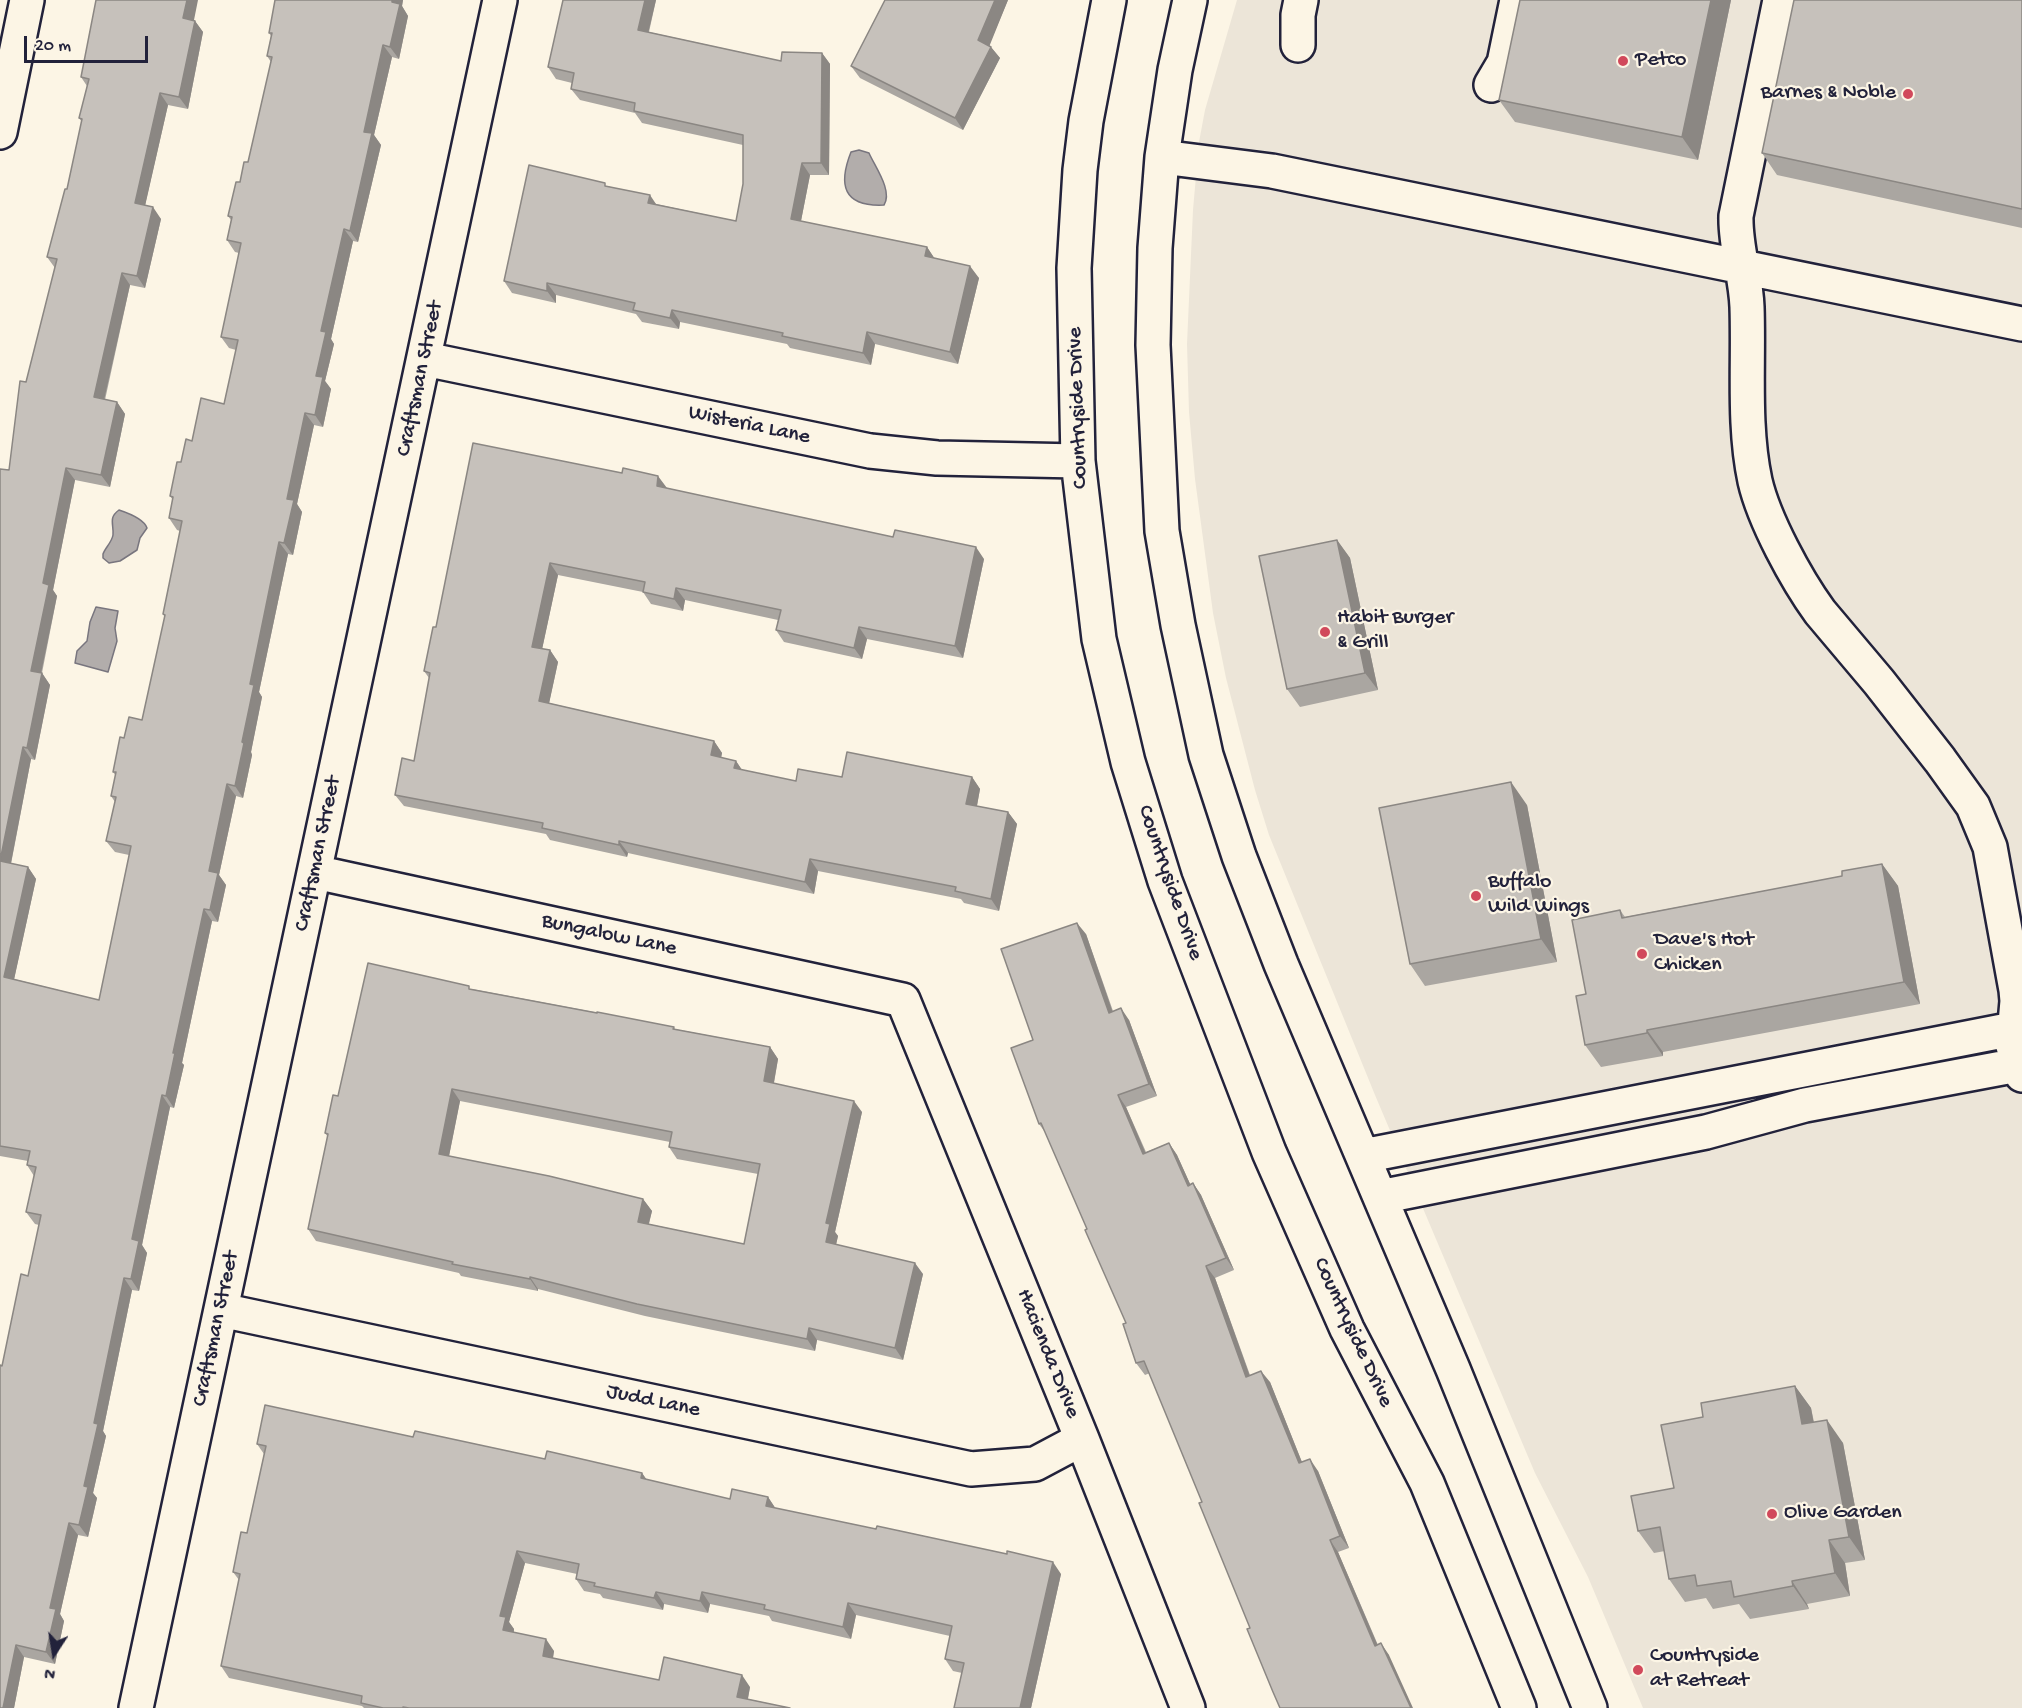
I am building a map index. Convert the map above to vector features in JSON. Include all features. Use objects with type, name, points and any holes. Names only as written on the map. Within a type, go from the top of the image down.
[{"type":"street","points":[[0,132],[27,0]]},
{"type":"street","name":"Craftsman Street","points":[[136,1708],[500,0]]},
{"type":"street","name":"Countryside Drive","points":[[1109,0],[1086,121],[1080,170],[1074,268],[1078,461],[1099,639],[1128,762],[1165,881],[1269,1152],[1347,1329],[1427,1483],[1519,1708]]},
{"type":"street","points":[[1190,0],[1173,81],[1162,158],[1155,248],[1153,345],[1162,531],[1178,625],[1206,755],[1239,856],[1281,964],[1453,1369],[1590,1708]]},
{"type":"street","points":[[1298,45],[1298,15],[1301,0]]},
{"type":"street","points":[[1491,85],[1504,63],[1517,0]]},
{"type":"street","points":[[1380,1197],[1706,1132],[1805,1105],[2020,1070],[2013,1046],[2016,990],[1990,847],[1979,817],[1966,794],[1940,760],[1812,601],[1798,578],[1766,512],[1755,481],[1751,455],[1747,306],[1737,243],[1736,216],[1780,0]]},
{"type":"street","points":[[1162,158],[1272,171],[2022,324]]},
{"type":"street","name":"Wisteria Lane","points":[[425,359],[870,451],[937,458],[1078,461]]},
{"type":"street","name":"Bungalow Lane","points":[[315,873],[903,1000]]},
{"type":"street","name":"Hacienda Drive","points":[[903,1000],[1082,1439],[1188,1708]]},
{"type":"street","points":[[1363,1156],[2013,1029]]},
{"type":"street","name":"Judd Lane","points":[[221,1310],[971,1469],[1035,1464],[1082,1439]]},
{"type":"shaded area","points":[[1237,0],[2022,0],[2022,1708],[1643,1708],[1588,1577],[1535,1473],[1375,1095],[1269,835],[1226,678],[1213,613],[1195,479],[1189,412],[1187,344],[1193,210],[1199,142],[1205,110]]},
{"type":"shaded area","points":[[859,150],[869,153],[882,179],[886,193],[884,205],[860,202],[847,192],[845,174],[847,164],[851,152]]},
{"type":"shaded area","points":[[119,510],[139,519],[147,528],[140,538],[137,550],[120,561],[109,563],[103,558],[103,554],[112,538],[113,519]]},
{"type":"shaded area","points":[[96,607],[118,611],[115,628],[117,641],[108,672],[75,663],[77,651],[87,641],[90,622]]},
{"type":"building","points":[[96,0],[187,0],[183,18],[195,21],[179,97],[160,93],[135,203],[153,207],[137,276],[122,273],[94,397],[117,402],[101,475],[66,468],[43,583],[49,585],[31,671],[42,673],[27,748],[23,747],[0,861],[0,469],[9,470],[20,381],[26,382],[57,259],[47,257],[65,189],[67,189],[82,119],[79,118],[89,79],[81,77]]},
{"type":"building","points":[[275,0],[392,0],[400,4],[390,47],[383,45],[364,132],[372,133],[350,231],[344,229],[321,331],[326,332],[316,376],[323,377],[315,415],[305,413],[287,499],[294,500],[284,543],[279,542],[250,684],[254,685],[235,786],[227,784],[209,871],[218,873],[210,910],[204,909],[166,1096],[162,1095],[132,1239],[139,1241],[131,1279],[124,1278],[94,1423],[98,1424],[84,1486],[88,1487],[79,1525],[69,1523],[50,1608],[56,1609],[46,1652],[16,1645],[3,1708],[0,1708],[0,1365],[2,1366],[21,1274],[28,1276],[41,1215],[26,1212],[36,1167],[27,1165],[30,1151],[0,1146],[0,861],[28,867],[4,977],[99,1000],[131,846],[106,841],[116,797],[111,796],[116,772],[113,772],[120,737],[124,738],[129,717],[142,720],[165,615],[163,614],[182,521],[169,518],[173,497],[170,496],[177,462],[181,462],[186,439],[192,441],[201,398],[224,404],[238,340],[221,337],[241,243],[227,240],[232,217],[228,216],[236,182],[240,182],[244,162],[248,162],[272,57],[267,56]]},
{"type":"building","points":[[563,0],[645,0],[638,30],[781,61],[782,52],[822,53],[821,163],[802,163],[791,219],[927,247],[925,256],[970,266],[950,352],[867,332],[863,353],[782,336],[783,333],[672,310],[670,318],[633,310],[635,303],[547,283],[547,291],[504,281],[529,165],[605,183],[605,186],[650,195],[648,203],[736,221],[743,184],[743,135],[634,111],[635,103],[571,89],[574,73],[548,67]]},
{"type":"building","points":[[885,0],[995,0],[978,40],[991,47],[955,118],[851,66]]},
{"type":"building","name":"Petco","points":[[1520,0],[1711,0],[1682,137],[1499,100]]},
{"type":"building","name":"Barnes & Noble","points":[[1794,0],[2022,0],[2022,209],[1762,153]]},
{"type":"building","points":[[473,443],[622,473],[623,468],[658,476],[657,486],[893,537],[895,530],[976,547],[955,646],[859,627],[854,648],[776,630],[781,610],[676,588],[674,599],[643,592],[645,582],[550,563],[532,647],[550,650],[539,701],[714,741],[711,755],[736,761],[734,768],[796,781],[798,769],[842,777],[847,752],[972,777],[966,804],[1008,812],[991,899],[955,891],[956,887],[810,859],[805,882],[619,841],[619,845],[542,828],[543,823],[395,795],[402,758],[414,761],[430,673],[424,671],[433,627],[436,627]]},
{"type":"building","name":"Habit Burger & Grill","points":[[1337,540],[1365,673],[1287,689],[1259,556]]},
{"type":"building","name":"Buffalo Wild Wings","points":[[1511,782],[1541,939],[1410,964],[1379,808]]},
{"type":"building","points":[[1882,864],[1904,982],[1647,1030],[1647,1033],[1585,1045],[1576,996],[1586,994],[1572,920],[1620,910],[1622,918],[1842,876],[1842,871]]},
{"type":"building","points":[[1077,923],[1109,1013],[1121,1008],[1149,1084],[1118,1095],[1143,1154],[1169,1143],[1188,1186],[1193,1183],[1226,1258],[1206,1266],[1246,1377],[1261,1371],[1299,1463],[1310,1459],[1340,1536],[1330,1540],[1375,1646],[1381,1643],[1411,1708],[1280,1708],[1273,1692],[1247,1629],[1250,1628],[1199,1503],[1202,1502],[1144,1361],[1136,1363],[1123,1324],[1126,1323],[1041,1123],[1039,1124],[1011,1048],[1033,1040],[1001,949]]},
{"type":"building","points":[[368,963],[469,986],[469,989],[770,1047],[764,1081],[854,1101],[826,1223],[830,1224],[826,1242],[915,1263],[895,1348],[809,1328],[807,1339],[637,1304],[530,1277],[530,1279],[452,1264],[453,1262],[308,1229],[328,1134],[325,1133],[333,1095],[338,1096]],"holes":[[[452,1089],[672,1132],[669,1147],[760,1164],[744,1244],[638,1222],[643,1199],[549,1176],[439,1154]]]},
{"type":"building","name":"Olive Garden","points":[[1795,1386],[1802,1424],[1827,1420],[1849,1537],[1829,1540],[1835,1573],[1792,1581],[1793,1586],[1734,1597],[1731,1581],[1697,1586],[1695,1575],[1669,1579],[1660,1527],[1638,1531],[1631,1496],[1674,1488],[1661,1425],[1703,1417],[1701,1403]]},
{"type":"building","points":[[265,1405],[413,1437],[415,1431],[545,1459],[547,1451],[642,1473],[641,1478],[730,1499],[732,1489],[768,1497],[766,1506],[876,1529],[877,1526],[1007,1554],[1007,1551],[1053,1562],[1020,1708],[954,1708],[964,1663],[945,1659],[952,1626],[848,1603],[843,1627],[764,1609],[765,1605],[702,1592],[700,1601],[656,1592],[654,1598],[594,1586],[595,1583],[576,1579],[579,1564],[517,1551],[500,1616],[506,1617],[503,1630],[546,1639],[543,1656],[659,1680],[664,1657],[742,1675],[737,1697],[790,1708],[383,1708],[361,1703],[362,1696],[221,1666],[240,1574],[233,1572],[241,1532],[247,1533],[266,1446],[257,1444]]},
{"type":"place","name":"Petco","points":[[1623,61]]},
{"type":"place","name":"Barnes & Noble","points":[[1908,94]]},
{"type":"place","name":"Habit Burger & Grill","points":[[1325,632]]},
{"type":"place","name":"Buffalo Wild Wings","points":[[1476,896]]},
{"type":"place","name":"Dave's Hot Chicken","points":[[1642,954]]},
{"type":"place","name":"Olive Garden","points":[[1772,1514]]},
{"type":"place","name":"Countryside at Retreat","points":[[1638,1670]]}]
